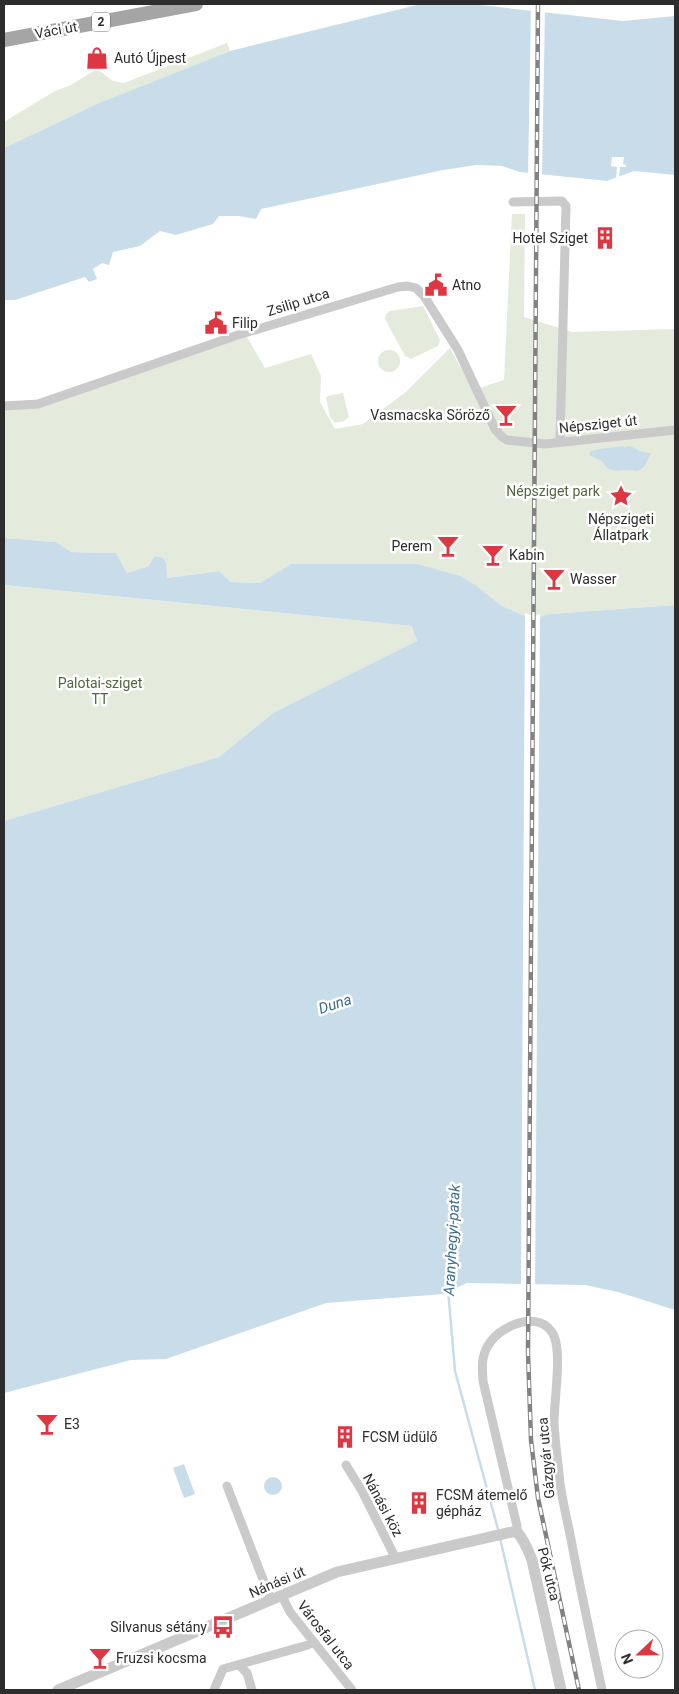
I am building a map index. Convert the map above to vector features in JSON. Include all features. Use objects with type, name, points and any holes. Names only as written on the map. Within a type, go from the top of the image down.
[{"type":"main road","name":"Váci út","points":[[4,40],[196,4]]},
{"type":"street","points":[[513,202],[562,201],[566,206],[560,441]]},
{"type":"street","name":"Zsilip utca","points":[[4,406],[38,404],[238,335],[345,302],[408,286],[416,288],[424,296],[458,350],[495,429],[502,438],[523,443]]},
{"type":"street","name":"Népsziget út","points":[[523,443],[545,444],[675,430]]},
{"type":"street","name":"Gázgyár utca","points":[[483,1380],[481,1362],[489,1344],[500,1332],[510,1325],[522,1321],[542,1323],[549,1328],[558,1351],[554,1423],[560,1485],[602,1690]]},
{"type":"street","name":"Pók utca","points":[[483,1380],[517,1526],[514,1532],[522,1538],[528,1547],[532,1560],[560,1690]]},
{"type":"street","name":"Nánási köz","points":[[346,1465],[362,1491],[396,1559]]},
{"type":"street","name":"Városfal utca","points":[[227,1486],[276,1598],[290,1612],[352,1690]]},
{"type":"street","name":"Nánási út","points":[[58,1690],[337,1572],[514,1532]]},
{"type":"street","points":[[214,1690],[223,1668],[239,1665],[313,1642]]},
{"type":"street","points":[[239,1665],[247,1673],[252,1690]]},
{"type":"green space","points":[[227,43],[230,51],[99,103],[4,148],[4,122],[55,91],[71,85],[97,69],[113,81],[124,83]]},
{"type":"green space","name":"Népsziget park","points":[[512,214],[525,214],[524,317],[572,332],[675,329],[675,605],[550,614],[532,619],[502,606],[477,586],[291,564],[260,583],[231,582],[219,571],[167,578],[149,566],[127,573],[116,553],[70,552],[56,542],[4,538],[4,406],[38,404],[247,337],[265,368],[311,354],[321,376],[320,402],[335,429],[363,424],[406,392],[450,348],[473,390],[504,380]]},
{"type":"green space","points":[[423,306],[440,340],[438,346],[411,359],[405,356],[385,319],[386,314],[390,311]]},
{"type":"green space","points":[[389,350],[397,353],[400,361],[397,369],[389,372],[381,369],[378,361],[381,353]]},
{"type":"green space","points":[[343,393],[349,417],[344,421],[335,423],[330,417],[326,398]]},
{"type":"green space","name":"Palotai-sziget TT","points":[[4,585],[413,626],[417,642],[273,713],[219,757],[4,821]]},
{"type":"water","points":[[421,4],[471,4],[623,21],[675,16],[675,175],[634,171],[607,181],[520,172],[502,166],[477,165],[443,170],[261,209],[256,219],[239,216],[219,216],[213,224],[176,235],[160,231],[140,246],[113,252],[109,265],[102,263],[93,269],[97,279],[89,282],[85,277],[15,300],[4,300],[4,148],[99,103],[230,51]]},
{"type":"water","points":[[623,446],[651,453],[644,467],[638,471],[615,471],[607,468],[602,461],[589,455],[591,451]]},
{"type":"water","name":"Duna","points":[[4,538],[56,542],[71,552],[116,553],[127,573],[149,566],[155,556],[163,558],[166,563],[167,578],[219,571],[231,582],[260,583],[291,564],[417,564],[460,576],[477,586],[502,606],[532,619],[550,614],[675,605],[675,1310],[618,1292],[585,1285],[467,1283],[443,1294],[326,1303],[166,1359],[131,1360],[4,1393],[4,821],[219,757],[273,713],[417,641],[412,626],[4,585]]},
{"type":"water","points":[[184,1464],[195,1494],[184,1498],[173,1468]]},
{"type":"water","points":[[273,1477],[279,1480],[282,1486],[279,1492],[273,1495],[267,1492],[264,1486],[267,1480]]},
{"type":"pier","points":[[531,8],[545,9],[542,176],[528,175]]},
{"type":"pier","points":[[612,157],[624,157],[623,164],[626,165],[626,167],[620,167],[619,179],[616,180],[617,167],[611,166]]},
{"type":"pier","points":[[525,613],[532,616],[540,614],[535,1287],[521,1287]]},
{"type":"waterway","name":"Aranyhegyi-patak","points":[[448,1289],[455,1371],[499,1533]]},
{"type":"waterway","name":"Aranyhegyi-patak","points":[[500,1538],[535,1690]]},
{"type":"railway","points":[[538,4],[528,1353],[531,1440],[538,1498],[579,1690]]},
{"type":"place","name":"Autó Újpest","points":[[97,58]]},
{"type":"place","name":"Hotel Sziget","points":[[605,238]]},
{"type":"place","name":"Atno","points":[[436,285]]},
{"type":"place","name":"Filip","points":[[216,323]]},
{"type":"place","name":"Vasmacska Söröző","points":[[506,415]]},
{"type":"place","name":"Népszigeti Állatpark","points":[[621,496]]},
{"type":"place","name":"Perem","points":[[448,546]]},
{"type":"place","name":"Kabin","points":[[493,555]]},
{"type":"place","name":"Wasser","points":[[554,579]]},
{"type":"place","name":"E3","points":[[47,1424]]},
{"type":"place","name":"FCSM üdülő","points":[[345,1437]]},
{"type":"place","name":"FCSM átemelő gépház","points":[[419,1503]]},
{"type":"place","name":"Silvanus sétány","points":[[223,1627]]},
{"type":"place","name":"Fruzsi kocsma","points":[[100,1658]]}]
